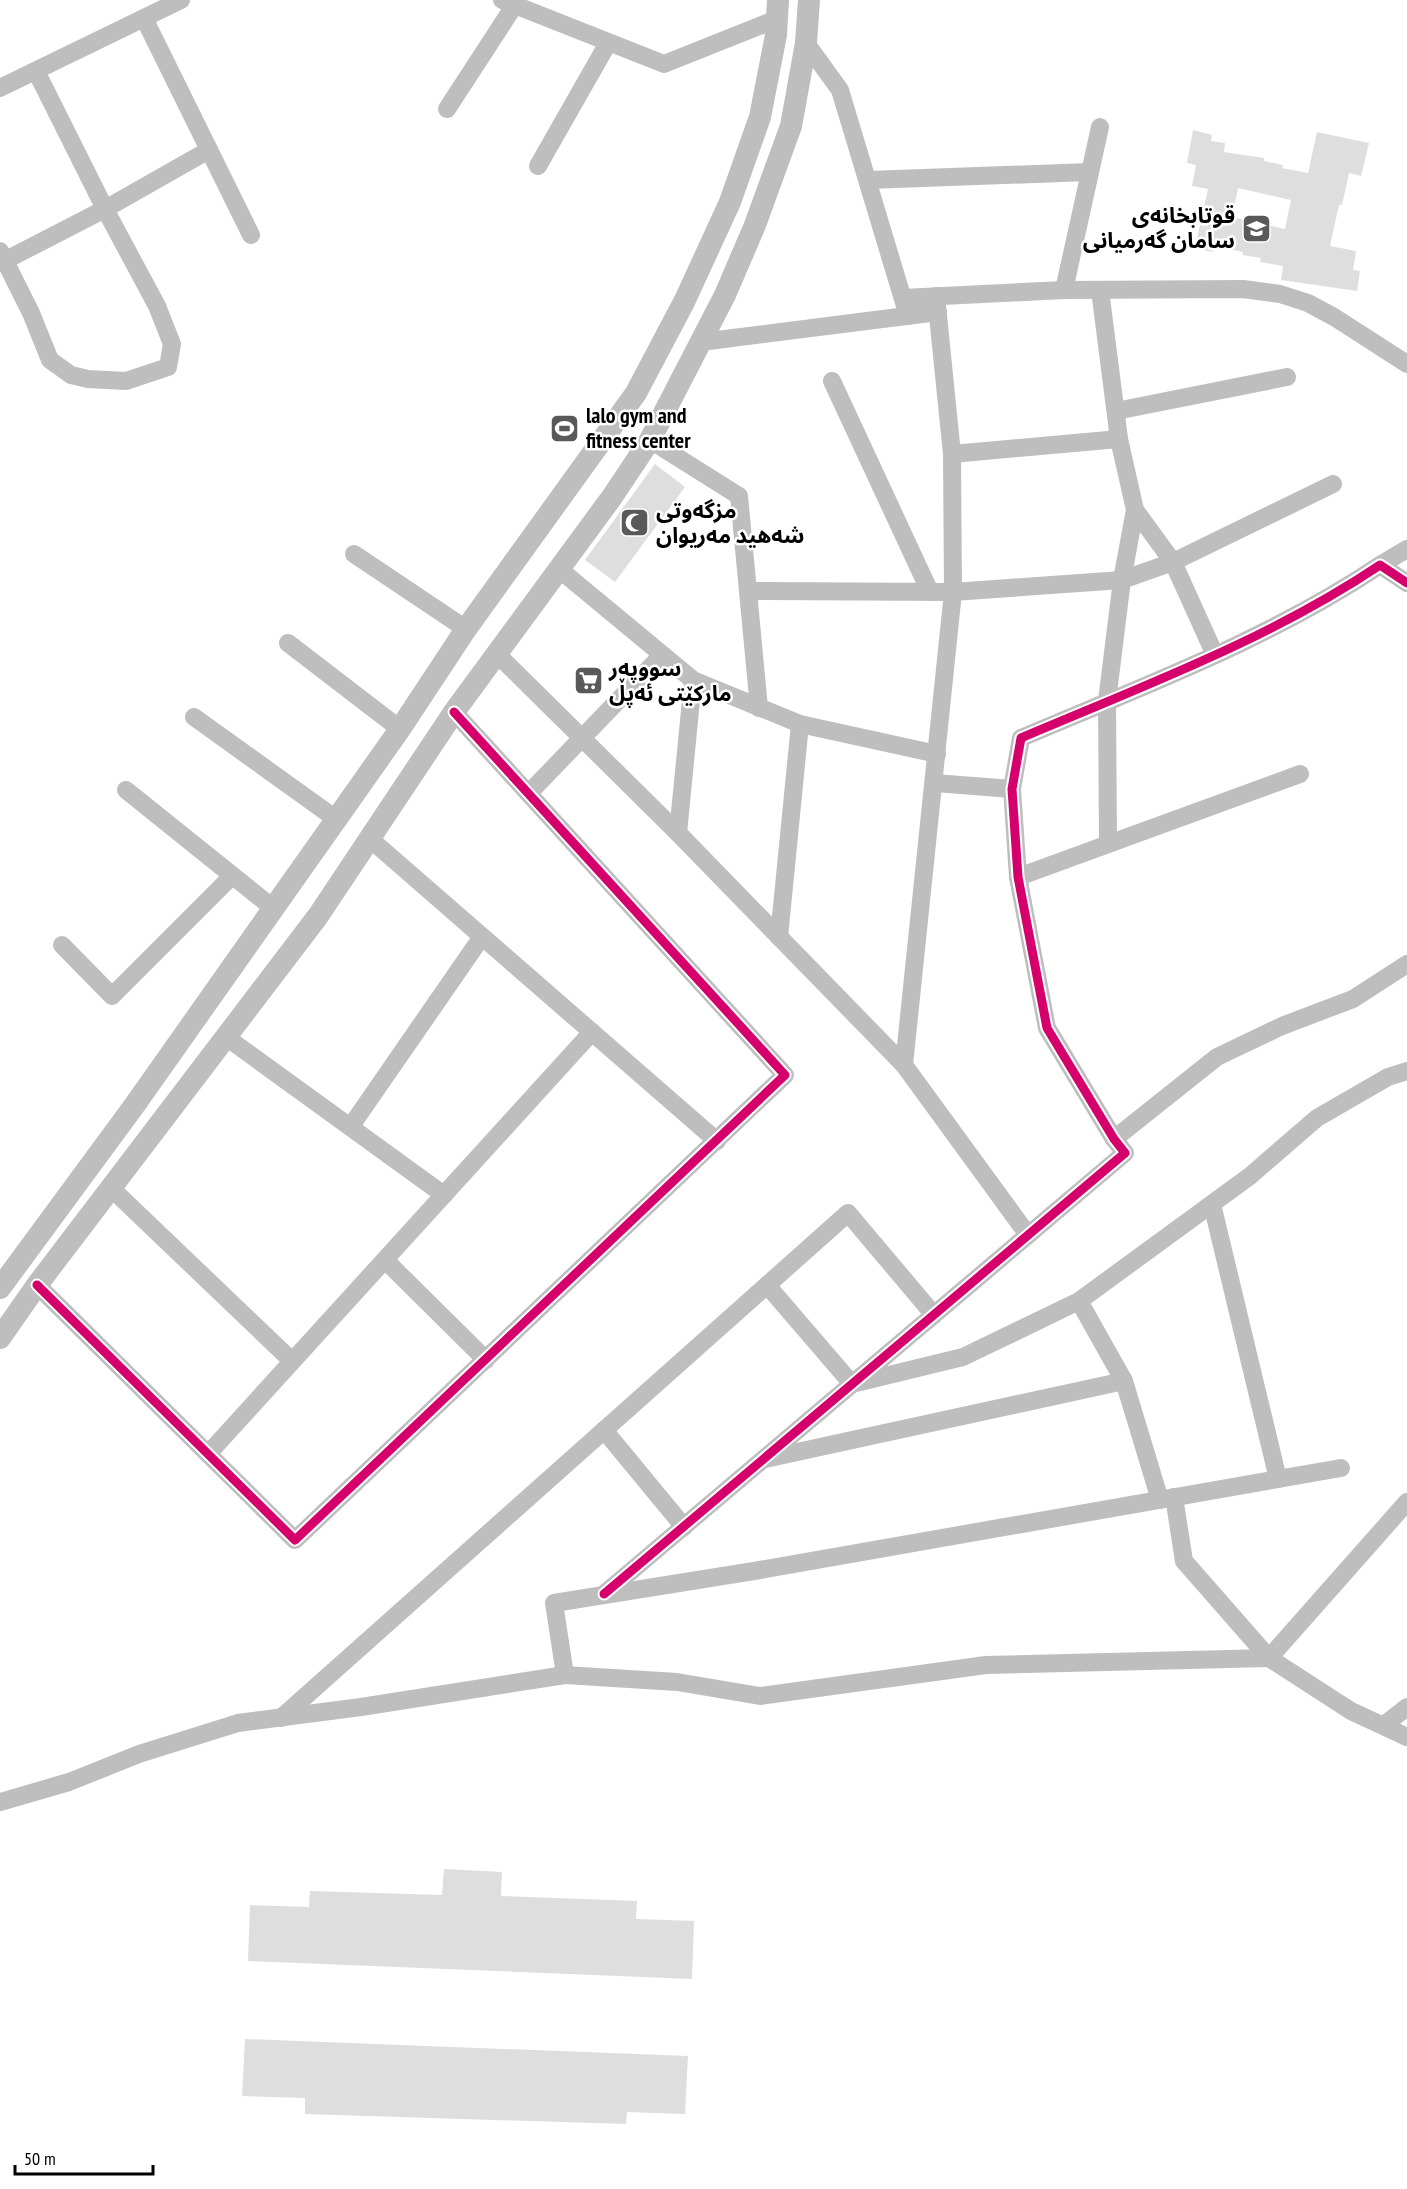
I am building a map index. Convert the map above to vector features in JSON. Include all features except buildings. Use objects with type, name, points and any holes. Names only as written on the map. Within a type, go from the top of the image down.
[{"type":"main road","points":[[0,1338],[37,1285],[318,916],[453,712],[612,497],[650,440],[725,295],[791,126],[806,43],[809,0]]},
{"type":"main road","points":[[0,1288],[134,1106],[400,729],[466,629],[636,393],[684,300],[730,202],[760,117],[776,35],[777,10]]},
{"type":"main road","points":[[134,1106],[159,1125]]},
{"type":"street","points":[[0,88],[181,0]]},
{"type":"street","points":[[447,109],[508,3],[664,64],[777,10]]},
{"type":"street","points":[[144,18],[251,235]]},
{"type":"street","points":[[538,166],[608,43]]},
{"type":"street","points":[[806,43],[840,90],[905,307]]},
{"type":"street","points":[[36,71],[105,209],[157,306],[172,344],[168,367],[126,381],[88,379],[71,375],[50,360],[31,313],[2,258],[105,209],[209,150]]},
{"type":"street","points":[[1064,290],[1100,127]]},
{"type":"street","points":[[868,180],[1089,172]]},
{"type":"street","points":[[701,342],[905,307],[1064,290],[1243,289],[1280,294],[1308,303],[1405,358]]},
{"type":"street","points":[[1100,290],[1119,439],[1135,510],[1122,580],[1107,701],[1108,844]]},
{"type":"street","points":[[904,1065],[953,592],[952,454],[937,304]]},
{"type":"street","points":[[1116,411],[1287,377]]},
{"type":"street","points":[[832,381],[930,592]]},
{"type":"street","points":[[952,454],[1119,439]]},
{"type":"street","points":[[650,440],[739,496],[759,708]]},
{"type":"street","points":[[748,591],[953,592],[1122,580],[1173,562],[1333,484]]},
{"type":"street","points":[[1135,510],[1173,562],[1215,655]]},
{"type":"street","points":[[604,1594],[1125,1153],[1114,1139],[1047,1028],[1018,877],[1012,789],[1021,738],[1215,655],[1326,599],[1407,549]]},
{"type":"street","points":[[354,554],[466,629]]},
{"type":"street","points":[[1380,565],[1407,583]]},
{"type":"street","points":[[559,569],[693,680],[800,724],[937,754]]},
{"type":"street","points":[[288,643],[400,729]]},
{"type":"street","points":[[497,654],[678,833],[904,1065],[1028,1235]]},
{"type":"street","points":[[529,793],[662,655]]},
{"type":"street","points":[[678,833],[693,680]]},
{"type":"street","points":[[37,1285],[295,1540],[785,1075],[453,712]]},
{"type":"street","points":[[194,717],[336,819]]},
{"type":"street","points":[[779,937],[800,724]]},
{"type":"street","points":[[1018,877],[1300,774]]},
{"type":"street","points":[[935,783],[1012,789]]},
{"type":"street","points":[[126,790],[273,909]]},
{"type":"street","points":[[369,838],[481,938],[717,1141]]},
{"type":"street","points":[[62,945],[111,996],[232,876]]},
{"type":"street","points":[[351,1126],[481,938]]},
{"type":"street","points":[[1114,1139],[1217,1057],[1282,1026],[1353,999],[1407,964]]},
{"type":"street","points":[[208,1454],[592,1032]]},
{"type":"street","points":[[226,1037],[444,1195]]},
{"type":"street","points":[[852,1384],[963,1357],[1079,1301],[1250,1176],[1317,1118],[1388,1077],[1407,1071]]},
{"type":"street","points":[[111,1188],[292,1361]]},
{"type":"street","points":[[1212,1204],[1278,1479]]},
{"type":"street","points":[[281,1718],[848,1213],[934,1315]]},
{"type":"street","points":[[385,1260],[486,1360]]},
{"type":"street","points":[[767,1285],[852,1384]]},
{"type":"street","points":[[1079,1301],[1124,1381],[1167,1498],[1184,1561],[1269,1658],[1352,1711],[1407,1737]]},
{"type":"street","points":[[764,1459],[1124,1381]]},
{"type":"street","points":[[604,1430],[684,1527]]},
{"type":"street","points":[[565,1675],[554,1603],[754,1571],[1341,1468]]},
{"type":"street","points":[[0,1802],[69,1782],[139,1754],[238,1723],[565,1675],[677,1682],[760,1696],[986,1665],[1269,1658],[1407,1502]]},
{"type":"street","points":[[1384,1725],[1407,1707]]},
{"type":"cycle path","points":[[604,1594],[1125,1153],[1114,1139],[1047,1028],[1018,877],[1012,789],[1021,738],[1250,639],[1338,592],[1380,565],[1407,583]]},
{"type":"cycle path","points":[[37,1285],[295,1540],[785,1075],[454,712]]},
{"type":"place","name":"قوتابخانەی سامان گەرمیانی","points":[[1256,228]]},
{"type":"place","name":"lalo gym and fitness center","points":[[565,428]]},
{"type":"place","name":"مزگەوتی شەھید مەریوان","points":[[635,523]]},
{"type":"place","name":"سووپەر مارکێتی ئەپڵ","points":[[588,681]]}]
